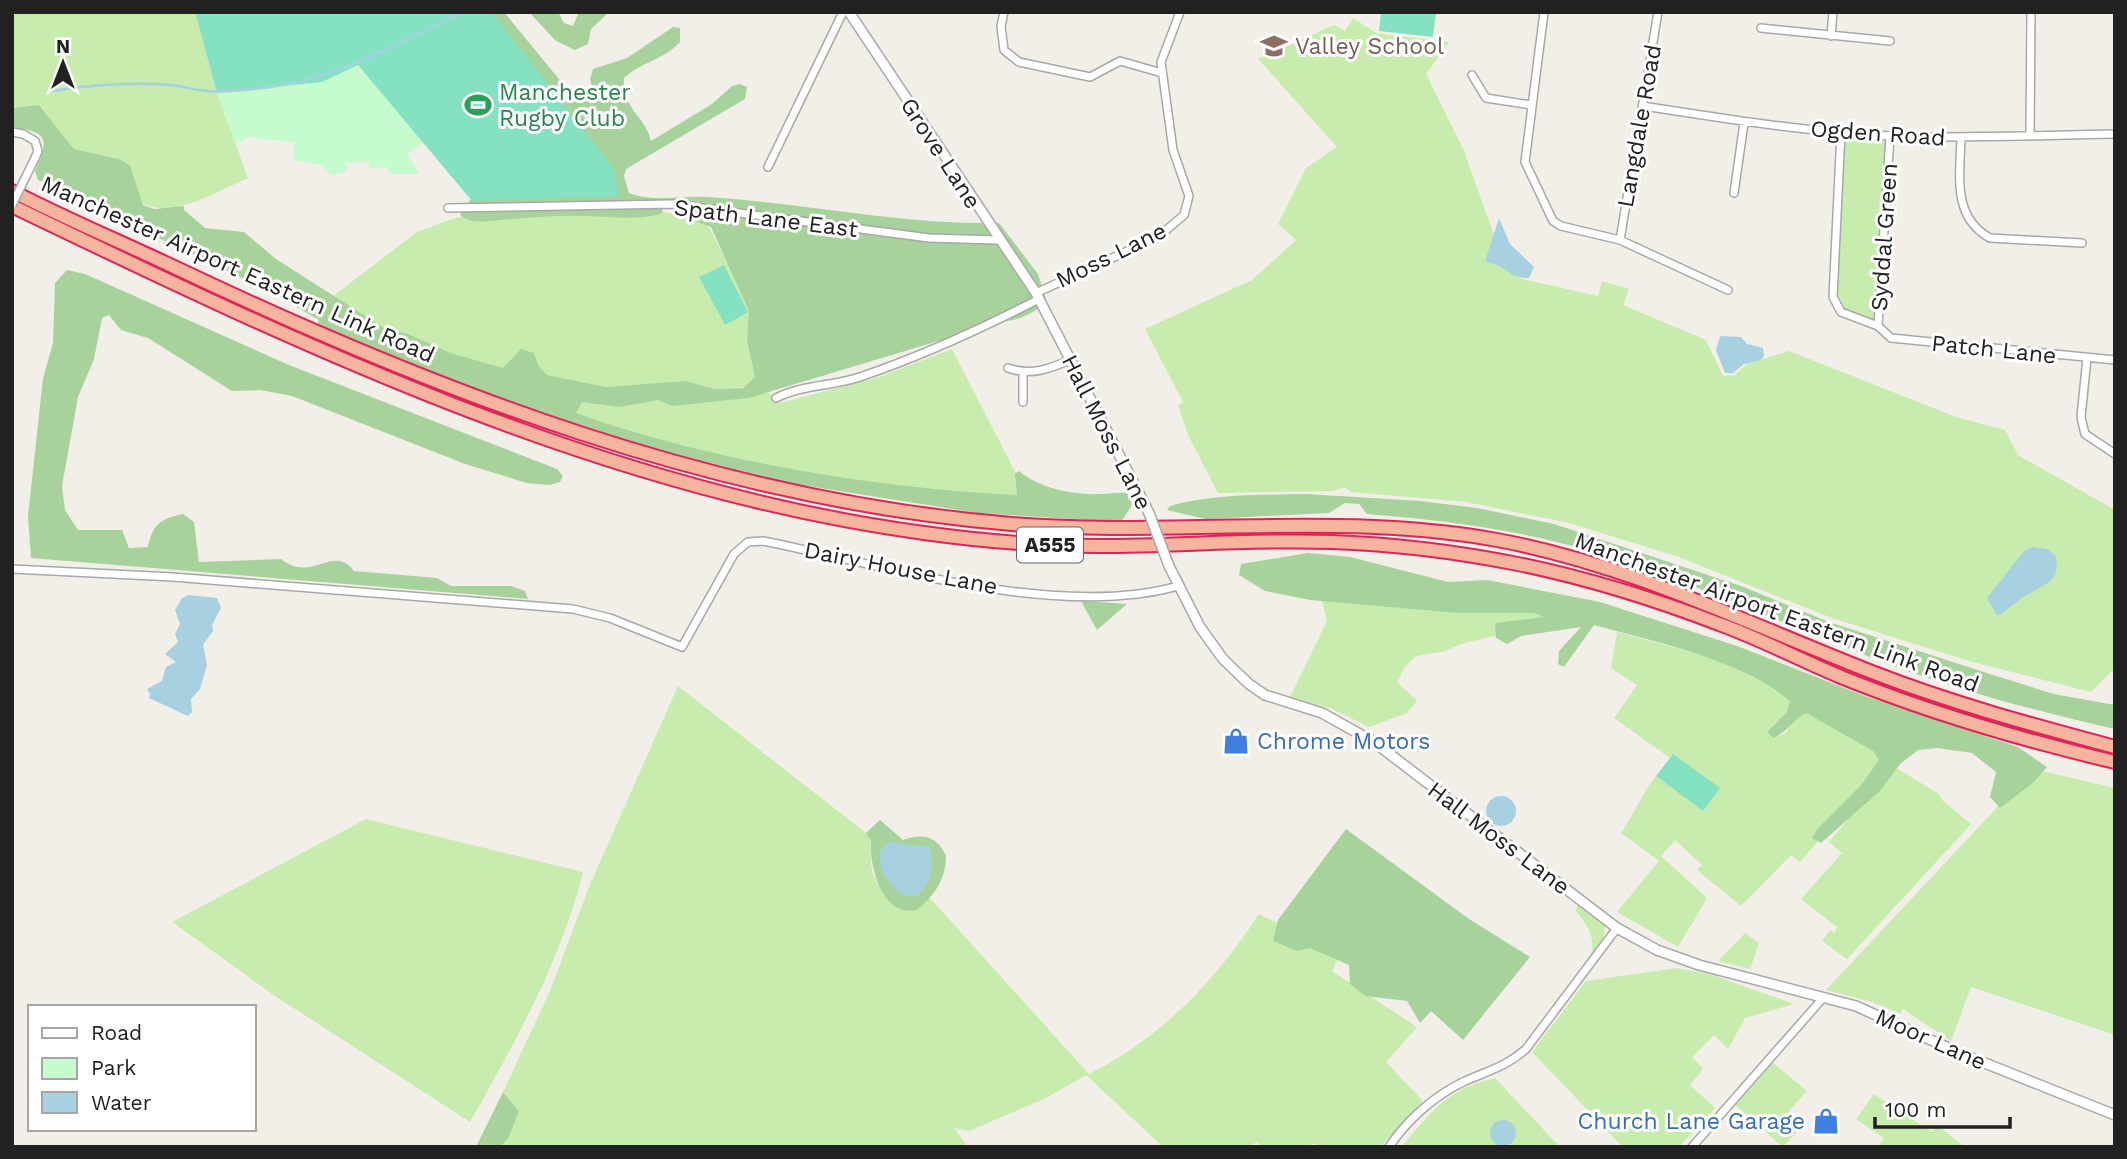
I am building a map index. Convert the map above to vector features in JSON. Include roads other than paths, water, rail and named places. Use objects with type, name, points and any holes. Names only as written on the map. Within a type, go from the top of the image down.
[{"type":"highway","points":[[12,181],[71,217]]},
{"type":"highway","name":"Manchester Airport Eastern Link Road","points":[[12,191],[267,310],[395,365],[545,421],[717,473],[833,500],[1012,524],[1094,528],[1391,527],[1497,540],[1570,558],[1658,587],[1880,675],[2115,747]]},
{"type":"highway","name":"Manchester Airport Eastern Link Road","points":[[12,206],[212,303],[340,360],[528,432],[735,495],[871,525],[1012,542],[1096,546],[1329,542],[1421,549],[1513,563],[1607,586],[1665,604],[1723,625],[1838,676],[1913,704],[2024,739],[2115,762]]},
{"type":"street","points":[[768,167],[843,12]]},
{"type":"street","name":"Grove Lane","points":[[849,12],[1037,296]]},
{"type":"street","points":[[1004,12],[1001,33],[1004,50],[1020,62],[1090,77],[1120,61],[1162,73]]},
{"type":"street","name":"Moss Lane","points":[[776,398],[787,392],[828,385],[897,364],[949,343],[1037,296],[1158,237],[1184,215],[1189,196],[1173,150],[1161,62],[1180,12]]},
{"type":"street","points":[[1544,12],[1525,162],[1553,221],[1561,226],[1620,240],[1728,290]]},
{"type":"street","name":"Langdale Road","points":[[1620,240],[1658,12]]},
{"type":"street","points":[[1831,36],[1833,12]]},
{"type":"street","points":[[2030,135],[2031,12]]},
{"type":"street","points":[[1761,28],[1890,41]]},
{"type":"street","points":[[1472,75],[1486,98],[1531,105]]},
{"type":"street","name":"Ogden Road","points":[[1643,106],[1744,123],[1890,136],[1961,138],[2115,134]]},
{"type":"street","points":[[1734,193],[1744,123]]},
{"type":"street","points":[[12,132],[23,134],[35,141],[38,151],[12,206]]},
{"type":"street","name":"Syddal Green","points":[[1841,132],[1833,297],[1841,312],[1878,326],[1890,136]]},
{"type":"street","points":[[1961,138],[1962,205],[1967,219],[1977,230],[1990,238],[2082,243]]},
{"type":"street","name":"Spath Lane East","points":[[448,208],[672,205],[929,238],[998,240]]},
{"type":"street","name":"Hall Moss Lane","points":[[1037,296],[1149,513],[1178,586],[1215,648],[1249,684],[1265,695],[1322,713],[1374,741],[1617,928],[1657,950],[1699,965],[1823,998]]},
{"type":"street","name":"Patch Lane","points":[[1878,326],[1891,338],[2115,360]]},
{"type":"street","points":[[2087,358],[2081,417],[2085,434],[2115,454]]},
{"type":"street","points":[[1008,368],[1023,373],[1047,370],[1070,360]]},
{"type":"street","points":[[1023,373],[1023,402]]},
{"type":"street","name":"Dairy House Lane","points":[[12,569],[173,577],[573,609],[610,618],[682,647],[734,554],[748,542],[763,541],[853,562],[964,583],[1048,594],[1129,595],[1178,586]]},
{"type":"street","points":[[1389,1147],[1415,1116],[1446,1091],[1508,1065],[1524,1051],[1617,928]]},
{"type":"street","points":[[1692,1147],[1823,998]]},
{"type":"street","name":"Moor Lane","points":[[1823,998],[1856,1006],[1973,1058],[2115,1115]]},
{"type":"water","points":[[1499,218],[1510,244],[1534,267],[1529,278],[1516,276],[1485,262]]},
{"type":"water","points":[[1720,336],[1741,337],[1747,344],[1763,348],[1764,356],[1761,360],[1744,364],[1733,373],[1725,373],[1716,350]]},
{"type":"water","points":[[2032,547],[2047,549],[2055,555],[2057,564],[2054,576],[2045,585],[2021,598],[1997,616],[1987,598],[2024,551]]},
{"type":"water","points":[[189,595],[217,598],[221,608],[212,625],[213,631],[203,645],[207,665],[200,689],[191,699],[192,712],[188,716],[149,698],[147,689],[162,681],[166,667],[176,662],[165,654],[178,642],[175,634],[180,624],[175,610],[182,598]]},
{"type":"water","points":[[1501,796],[1512,800],[1516,811],[1512,822],[1501,826],[1490,822],[1486,811],[1490,800]]},
{"type":"water","points":[[891,841],[929,847],[931,873],[917,896],[903,896],[884,875],[880,863],[881,848]]},
{"type":"water","points":[[1503,1120],[1512,1124],[1516,1133],[1512,1142],[1503,1146],[1494,1142],[1490,1133],[1494,1124]]},
{"type":"waterway","points":[[52,91],[141,84],[223,92],[271,87],[347,67],[465,12]]},
{"type":"place","name":"Valley School","points":[[1274,46]]},
{"type":"place","name":"Manchester Rugby Club","points":[[478,105]]},
{"type":"place","name":"Chrome Motors","points":[[1236,741]]},
{"type":"place","name":"Church Lane Garage","points":[[1826,1121]]}]
